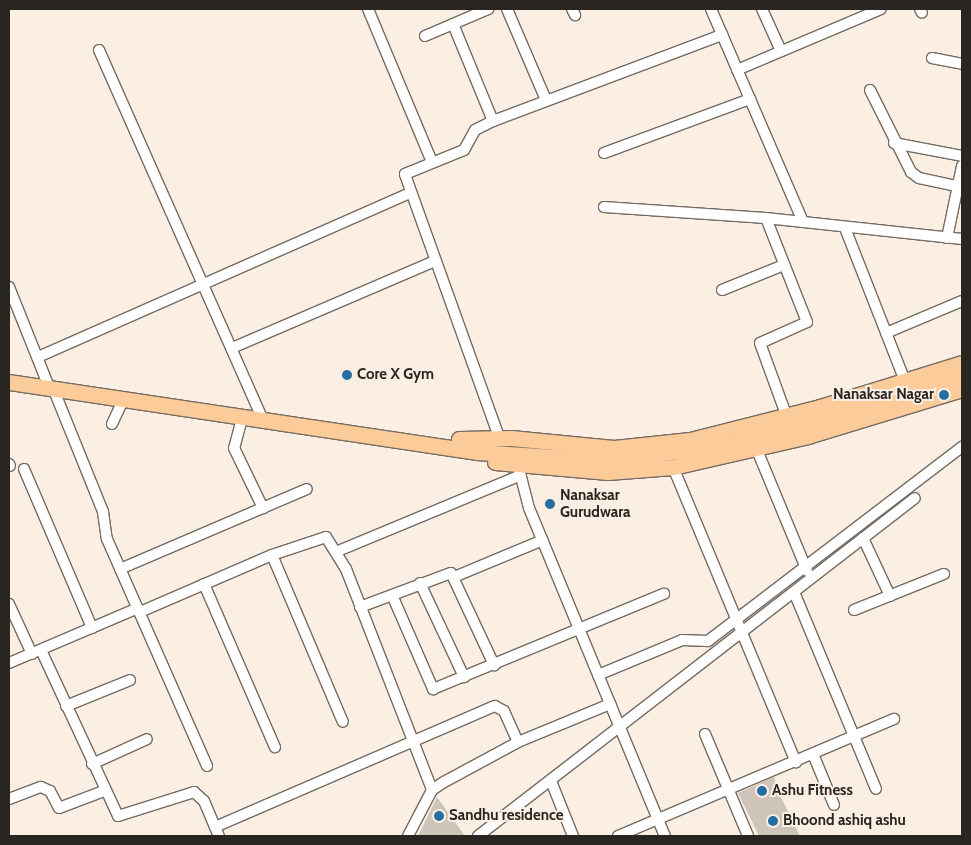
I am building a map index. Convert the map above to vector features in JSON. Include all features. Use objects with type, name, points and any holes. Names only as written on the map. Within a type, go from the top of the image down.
[{"type":"main road","points":[[458,444],[498,437],[614,448],[690,440],[787,417],[962,363]]},
{"type":"main road","points":[[519,465],[601,460],[731,445],[962,377]]},
{"type":"main road","points":[[9,382],[458,444],[519,465],[608,472],[673,467],[757,450],[962,388]]},
{"type":"street","points":[[368,9],[432,162]]},
{"type":"street","points":[[425,36],[488,9]]},
{"type":"street","points":[[508,9],[546,100]]},
{"type":"street","points":[[711,9],[803,222]]},
{"type":"street","points":[[762,9],[781,51]]},
{"type":"street","points":[[737,70],[881,9]]},
{"type":"street","points":[[453,24],[493,121]]},
{"type":"street","points":[[498,437],[435,260],[408,194],[405,174],[464,150],[476,130],[493,121],[722,35]]},
{"type":"street","points":[[99,50],[205,282],[262,418]]},
{"type":"street","points":[[932,58],[962,64]]},
{"type":"street","points":[[870,90],[894,143],[919,178],[958,186]]},
{"type":"street","points":[[604,153],[750,99]]},
{"type":"street","points":[[894,143],[962,156]]},
{"type":"street","points":[[947,238],[962,166]]},
{"type":"street","points":[[38,358],[205,282],[408,194]]},
{"type":"street","points":[[604,208],[766,218],[845,228],[962,239]]},
{"type":"street","points":[[766,218],[807,322],[763,340],[760,347],[787,417]]},
{"type":"street","points":[[845,228],[905,381]]},
{"type":"street","points":[[232,348],[435,260]]},
{"type":"street","points":[[722,290],[784,265]]},
{"type":"street","points":[[9,287],[103,512],[104,532],[207,766]]},
{"type":"street","points":[[886,333],[962,301]]},
{"type":"street","points":[[112,424],[124,398]]},
{"type":"street","points":[[243,415],[234,448],[263,508]]},
{"type":"street","points":[[598,675],[682,640],[704,643],[738,622],[805,566],[962,447]]},
{"type":"street","points":[[757,450],[811,579]]},
{"type":"street","points":[[338,551],[519,465],[543,540],[665,836]]},
{"type":"street","points":[[673,467],[796,762]]},
{"type":"street","points":[[24,469],[92,628]]},
{"type":"street","points":[[120,569],[307,489]]},
{"type":"street","points":[[478,836],[911,501],[900,494]]},
{"type":"street","points":[[9,663],[272,555],[318,538],[332,542],[338,551],[432,790]]},
{"type":"street","points":[[863,538],[890,596]]},
{"type":"street","points":[[454,577],[543,540]]},
{"type":"street","points":[[272,555],[343,722]]},
{"type":"street","points":[[360,606],[449,572],[454,577],[494,665]]},
{"type":"street","points":[[854,610],[944,574]]},
{"type":"street","points":[[420,583],[464,677]]},
{"type":"street","points":[[204,584],[275,747]]},
{"type":"street","points":[[794,592],[856,736],[876,788]]},
{"type":"street","points":[[392,594],[429,687],[438,689],[664,594]]},
{"type":"street","points":[[9,604],[66,706],[114,812],[122,817],[194,792],[200,794],[217,831],[494,706],[504,711],[518,742]]},
{"type":"street","points":[[66,706],[130,680]]},
{"type":"street","points":[[408,836],[432,790],[518,742],[610,704]]},
{"type":"street","points":[[618,836],[729,791],[894,720]]},
{"type":"street","points":[[705,734],[748,836]]},
{"type":"street","points":[[92,764],[147,740]]},
{"type":"street","points":[[813,754],[834,805]]},
{"type":"street","points":[[551,781],[573,836]]},
{"type":"street","points":[[9,799],[46,788],[59,808],[104,790]]},
{"type":"street","points":[[492,826],[496,836]]},
{"type":"building","points":[[774,777],[779,793],[800,836],[759,836],[738,793]]},
{"type":"building","name":"Sandhu residence","points":[[437,797],[465,836],[418,836]]},
{"type":"place","name":"Core X Gym","points":[[347,375]]},
{"type":"place","name":"Nanaksar Nagar","points":[[944,395]]},
{"type":"place","name":"Nanaksar Gurudwara","points":[[550,504]]},
{"type":"place","name":"Ashu Fitness","points":[[762,791]]},
{"type":"place","name":"Sandhu residence","points":[[439,816]]},
{"type":"place","name":"Bhoond ashiq ashu","points":[[773,821]]}]
